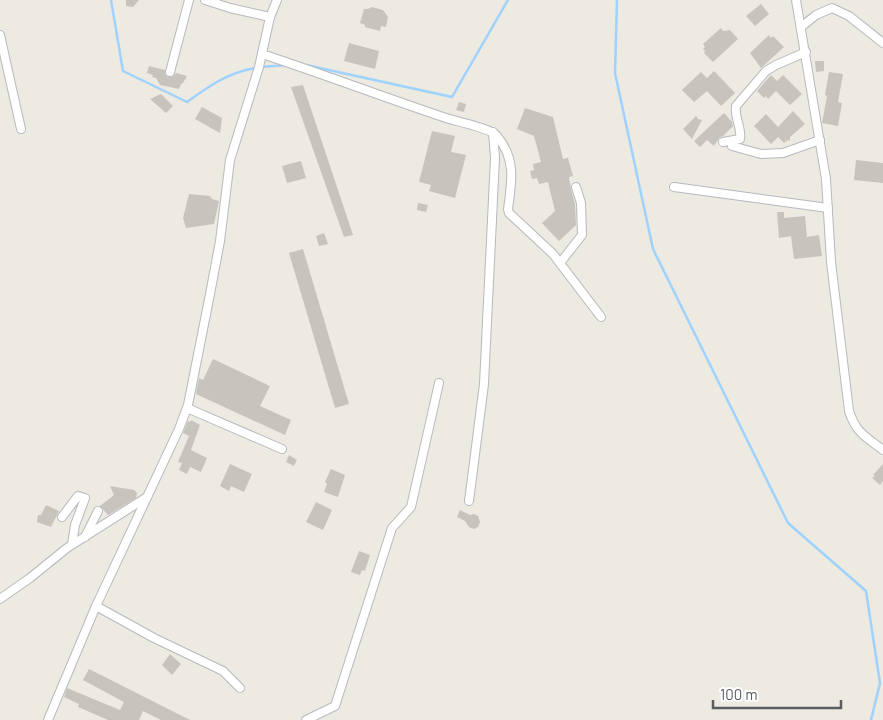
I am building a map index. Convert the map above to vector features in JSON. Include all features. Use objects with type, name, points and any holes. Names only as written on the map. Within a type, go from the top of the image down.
[{"type":"street","points":[[170,72],[189,0]]},
{"type":"street","points":[[205,0],[270,17]]},
{"type":"street","points":[[48,720],[96,606],[180,429],[187,408],[212,285],[230,160],[262,57],[270,17],[277,0]]},
{"type":"street","points":[[796,0],[820,140],[828,208],[830,262],[849,411],[859,432],[883,450]]},
{"type":"street","points":[[801,27],[816,15],[832,8],[849,16],[883,42]]},
{"type":"street","points":[[0,36],[21,129]]},
{"type":"street","points":[[723,142],[740,139],[741,134],[735,111],[736,106],[762,75],[776,65],[806,52]]},
{"type":"street","points":[[262,57],[320,73],[392,100],[493,132],[511,163],[509,214],[553,254],[601,317]]},
{"type":"street","points":[[469,500],[484,384],[495,158],[493,132]]},
{"type":"street","points":[[732,146],[761,154],[783,153],[820,140]]},
{"type":"street","points":[[560,263],[582,235],[581,203],[576,187]]},
{"type":"street","points":[[674,187],[828,208]]},
{"type":"street","points":[[306,720],[335,706],[392,528],[411,507],[439,383]]},
{"type":"street","points":[[187,408],[282,449]]},
{"type":"street","points":[[62,517],[78,496],[85,498],[75,525],[72,544]]},
{"type":"street","points":[[0,599],[30,578],[72,544],[148,496]]},
{"type":"street","points":[[85,537],[98,511]]},
{"type":"street","points":[[96,606],[154,638],[223,671],[240,688]]},
{"type":"building","points":[[126,0],[139,0],[133,7],[126,6]]},
{"type":"building","points":[[761,4],[769,14],[755,26],[746,16]]},
{"type":"building","points":[[372,7],[383,10],[388,17],[386,27],[381,26],[380,31],[365,27],[365,25],[360,23],[364,9]]},
{"type":"building","points":[[721,28],[723,31],[730,30],[738,39],[713,62],[704,53],[703,49],[705,47],[703,44]]},
{"type":"building","points":[[769,35],[771,38],[773,36],[784,47],[761,68],[750,53]]},
{"type":"building","points":[[349,43],[379,51],[375,69],[344,61]]},
{"type":"building","points":[[815,61],[824,61],[824,71],[816,72]]},
{"type":"building","points":[[149,66],[165,70],[165,74],[168,77],[172,77],[176,73],[187,76],[179,89],[160,85],[156,78],[152,77],[153,75],[147,73]]},
{"type":"building","points":[[714,71],[735,93],[721,106],[707,91],[694,102],[682,90],[701,72],[707,78]]},
{"type":"building","points":[[829,72],[843,74],[838,102],[842,103],[838,126],[822,123]]},
{"type":"building","points":[[771,75],[777,81],[783,75],[802,94],[790,105],[776,91],[768,99],[766,96],[764,98],[757,91]]},
{"type":"building","points":[[303,85],[353,235],[344,237],[291,87]]},
{"type":"building","points":[[161,94],[173,106],[166,113],[150,99]]},
{"type":"building","points":[[459,102],[466,104],[464,112],[456,110]]},
{"type":"building","points":[[202,107],[222,118],[220,133],[195,119]]},
{"type":"building","points":[[525,108],[553,117],[563,159],[568,158],[573,176],[569,177],[575,204],[576,225],[559,241],[542,223],[555,211],[548,182],[539,184],[537,178],[532,179],[530,171],[534,170],[533,164],[541,162],[534,136],[517,129]]},
{"type":"building","points":[[793,111],[805,124],[790,137],[790,141],[788,140],[784,143],[778,137],[771,144],[754,126],[766,114],[778,127]]},
{"type":"building","points":[[724,113],[733,126],[719,138],[714,146],[707,140],[700,147],[694,141]]},
{"type":"building","points":[[696,116],[702,120],[692,139],[683,129]]},
{"type":"building","points":[[432,131],[455,136],[451,152],[466,155],[455,198],[429,191],[431,185],[419,182]]},
{"type":"building","points":[[856,160],[883,163],[883,183],[854,180]]},
{"type":"building","points":[[301,161],[306,178],[287,183],[282,166]]},
{"type":"building","points":[[189,194],[210,196],[212,199],[219,201],[214,224],[186,228],[183,218]]},
{"type":"building","points":[[418,203],[428,205],[426,212],[417,210]]},
{"type":"building","points":[[777,212],[784,212],[784,218],[805,216],[807,237],[819,235],[822,256],[794,259],[791,236],[779,238]]},
{"type":"building","points":[[324,233],[328,244],[319,246],[316,236]]},
{"type":"building","points":[[303,249],[349,404],[335,408],[289,253]]},
{"type":"building","points":[[213,359],[270,386],[260,406],[291,420],[285,435],[196,394],[199,378],[203,380]]},
{"type":"building","points":[[191,420],[200,425],[191,450],[207,458],[201,472],[190,467],[187,474],[179,470],[182,463],[178,462],[189,436],[183,433],[188,421],[190,422]]},
{"type":"building","points":[[289,455],[297,460],[294,466],[286,462]]},
{"type":"building","points":[[230,464],[252,474],[244,492],[231,486],[229,491],[220,486]]},
{"type":"building","points":[[883,464],[883,481],[880,485],[872,478]]},
{"type":"building","points":[[331,469],[345,475],[338,497],[324,492],[327,484],[325,482]]},
{"type":"building","points":[[110,486],[134,490],[137,493],[136,498],[108,515],[100,506],[114,495]]},
{"type":"building","points":[[316,502],[332,510],[323,530],[306,522]]},
{"type":"building","points":[[46,505],[59,511],[51,527],[37,522],[38,515],[41,515]]},
{"type":"building","points":[[460,510],[470,515],[478,516],[480,522],[478,527],[474,529],[469,527],[465,521],[457,517]]},
{"type":"building","points":[[359,551],[370,555],[365,571],[362,570],[360,575],[351,572]]},
{"type":"building","points":[[170,654],[181,664],[172,675],[162,665]]},
{"type":"building","points":[[89,669],[190,720],[161,720],[143,711],[139,720],[108,720],[78,707],[79,704],[64,697],[67,688],[120,710],[124,702],[83,680]]},
{"type":"waterway","points":[[111,0],[123,71],[187,102],[211,85],[228,76],[256,68]]},
{"type":"waterway","points":[[306,65],[452,97],[508,0]]},
{"type":"waterway","points":[[617,0],[615,73],[653,249],[788,523],[866,591],[880,683],[871,720]]},
{"type":"waterway","points":[[261,67],[286,65]]}]
